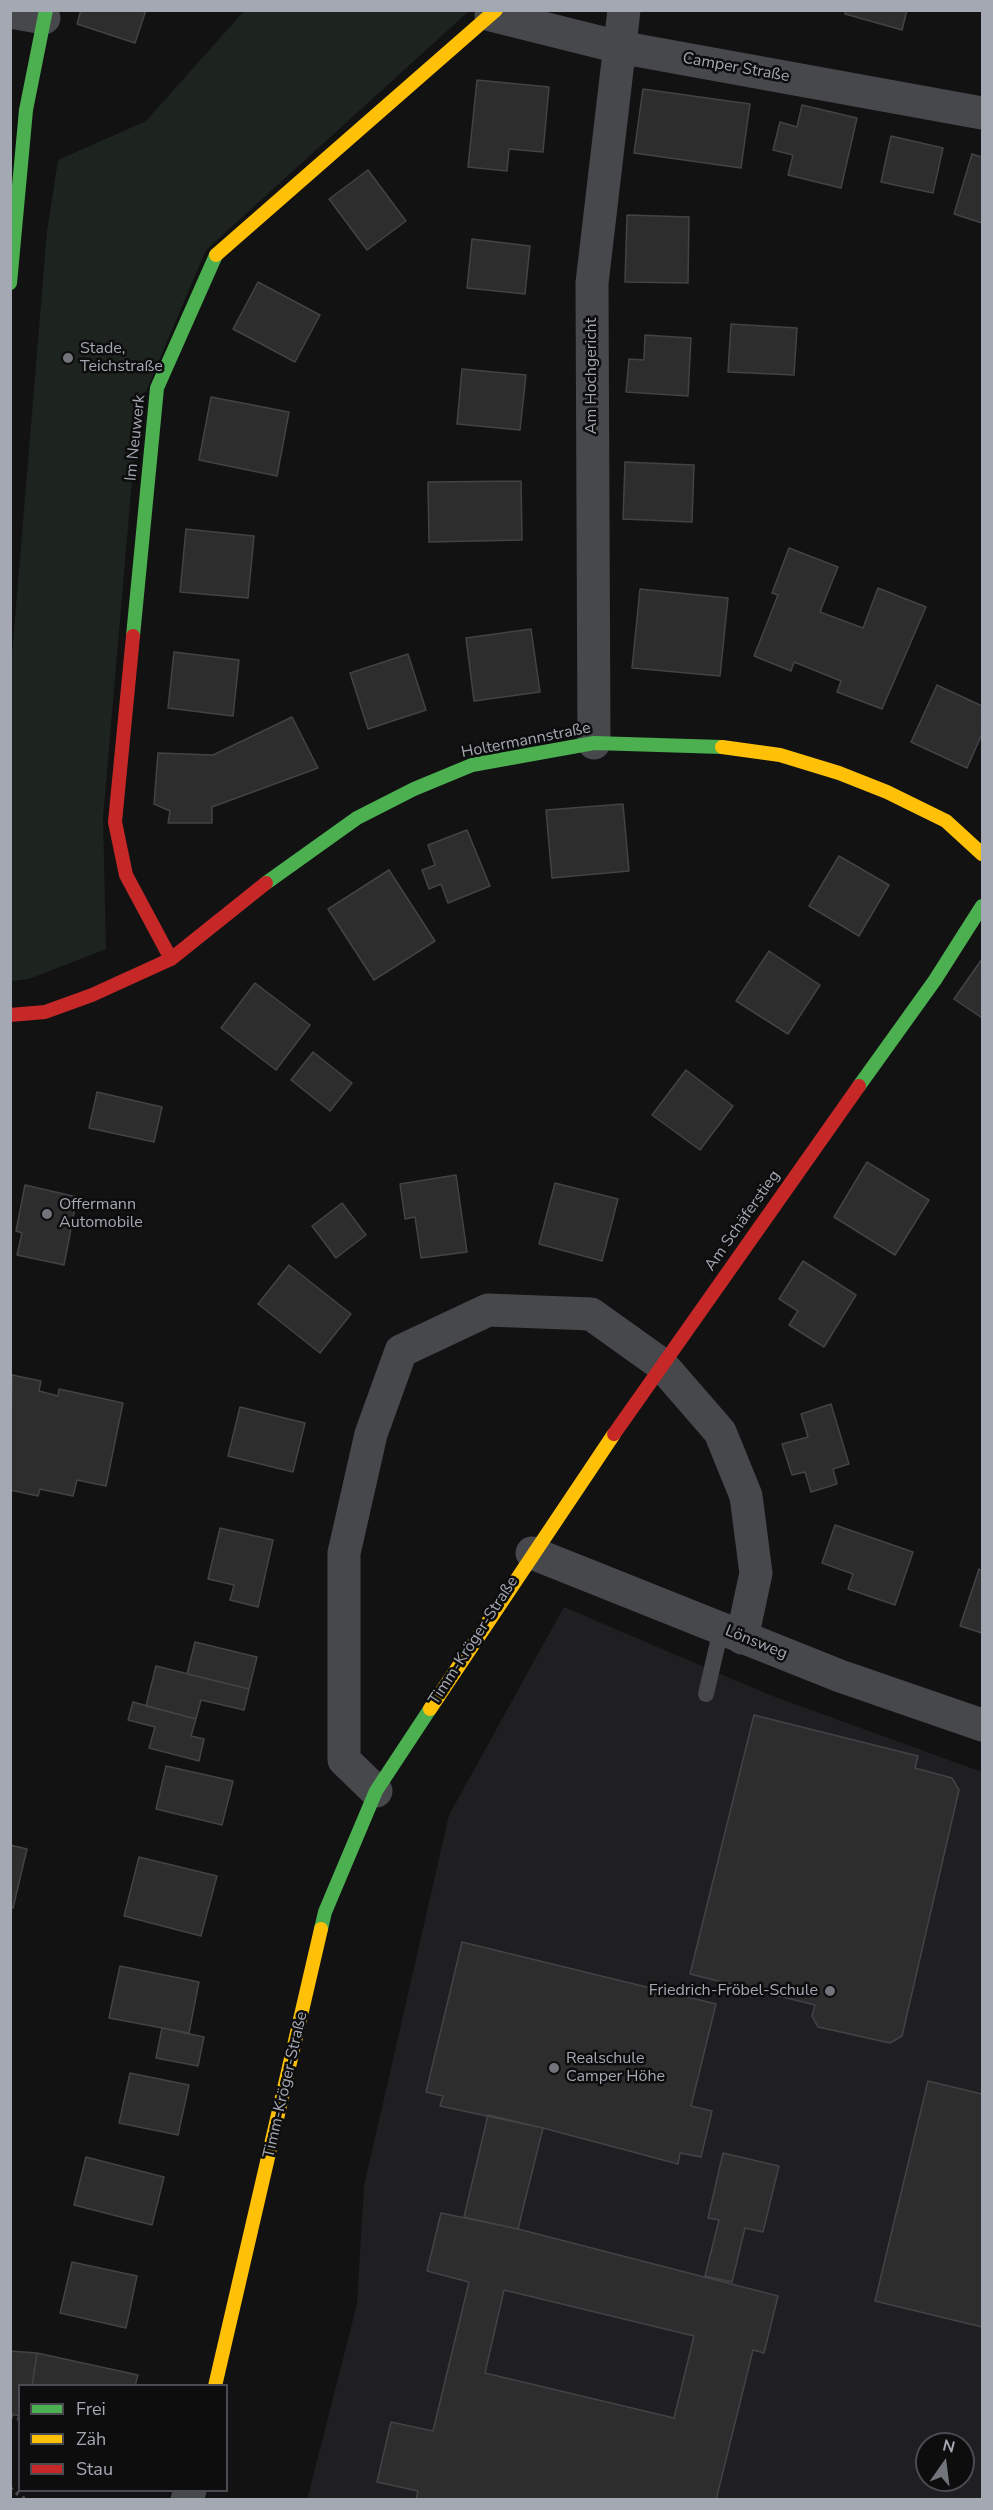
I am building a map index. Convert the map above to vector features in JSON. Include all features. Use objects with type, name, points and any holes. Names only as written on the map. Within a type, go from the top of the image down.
[{"type":"street","name":"Am Hochgericht","points":[[594,743],[592,283],[624,10]]},
{"type":"street","points":[[10,12],[45,14],[26,110],[10,283]]},
{"type":"street","name":"Camper Straße","points":[[493,13],[619,47],[982,113]]},
{"type":"street","name":"Im Neuwerk","points":[[171,959],[126,875],[115,822],[158,388],[214,256],[493,13]]},
{"type":"street","name":"Holtermannstraße","points":[[10,1015],[45,1012],[92,995],[171,959],[242,901],[366,813],[472,765],[594,743],[714,746],[780,755],[839,773],[905,800],[946,821],[982,854]]},
{"type":"street","name":"Am Schäferstieg","points":[[532,1552],[661,1364],[935,980],[982,908]]},
{"type":"street","points":[[376,1791],[344,1760],[344,1553],[371,1434],[401,1351],[489,1310],[591,1314],[661,1364],[720,1432],[746,1496],[756,1573],[731,1634]]},
{"type":"street","name":"Lönsweg","points":[[532,1552],[840,1676],[982,1725]]},
{"type":"street","name":"Timm-Kröger-Straße","points":[[215,2384],[325,1912],[376,1791],[532,1552]]},
{"type":"lane","points":[[706,1694],[731,1634]]},
{"type":"path","points":[[10,2488],[26,2499]]},
{"type":"shaded area","points":[[244,11],[469,11],[206,250],[138,410],[103,818],[106,949],[29,979],[11,981],[11,667],[47,232],[58,160],[146,121]]},
{"type":"shaded area","name":"Realschule Camper Höhe","points":[[564,1607],[770,1695],[982,1772],[982,2499],[307,2500],[357,2304],[364,2186],[449,1815]]},
{"type":"building","points":[[81,10],[146,10],[135,43],[77,24]]},
{"type":"building","points":[[846,10],[907,10],[902,30],[845,14]]},
{"type":"building","points":[[477,80],[549,87],[543,152],[509,149],[507,171],[468,167]]},
{"type":"building","points":[[643,89],[750,104],[741,168],[634,153]]},
{"type":"building","points":[[802,105],[857,118],[841,188],[788,175],[793,155],[773,150],[780,122],[797,127]]},
{"type":"building","points":[[891,136],[943,148],[933,193],[881,182]]},
{"type":"building","points":[[972,154],[982,157],[982,223],[954,214]]},
{"type":"building","points":[[368,170],[406,221],[367,250],[329,199]]},
{"type":"building","points":[[627,215],[689,217],[688,283],[625,282]]},
{"type":"building","points":[[472,239],[530,246],[525,294],[467,288]]},
{"type":"building","points":[[258,282],[320,315],[295,362],[233,329]]},
{"type":"building","points":[[731,324],[797,328],[794,375],[728,372]]},
{"type":"building","points":[[645,335],[691,338],[688,396],[626,392],[629,359],[644,360]]},
{"type":"building","points":[[462,369],[526,375],[520,430],[457,424]]},
{"type":"building","points":[[211,397],[289,412],[277,476],[199,460]]},
{"type":"building","points":[[625,462],[694,465],[692,522],[623,519]]},
{"type":"building","points":[[521,481],[522,540],[429,542],[428,482]]},
{"type":"building","points":[[186,529],[254,536],[248,598],[180,592]]},
{"type":"building","points":[[789,548],[838,567],[820,612],[863,628],[878,588],[926,607],[882,709],[837,692],[841,681],[794,662],[791,671],[754,656],[778,595],[772,593]]},
{"type":"building","points":[[640,589],[728,598],[720,676],[632,668]]},
{"type":"building","points":[[531,629],[540,692],[474,701],[466,638]]},
{"type":"building","points":[[174,652],[239,660],[233,716],[168,708]]},
{"type":"building","points":[[408,654],[426,710],[368,729],[350,673]]},
{"type":"building","points":[[937,685],[982,706],[982,734],[967,768],[911,742]]},
{"type":"building","points":[[292,717],[318,768],[212,807],[212,823],[168,823],[170,811],[154,804],[158,753],[213,755]]},
{"type":"building","points":[[623,804],[629,871],[552,878],[546,810]]},
{"type":"building","points":[[467,830],[490,886],[448,903],[441,884],[429,889],[422,870],[435,865],[428,845]]},
{"type":"building","points":[[839,856],[889,885],[859,936],[809,906]]},
{"type":"building","points":[[389,870],[435,941],[374,980],[328,909]]},
{"type":"building","points":[[769,951],[820,985],[788,1034],[736,1001]]},
{"type":"building","points":[[982,959],[982,1018],[954,999]]},
{"type":"building","points":[[255,983],[310,1025],[276,1070],[221,1028]]},
{"type":"building","points":[[313,1052],[352,1083],[330,1111],[291,1080]]},
{"type":"building","points":[[686,1070],[733,1106],[700,1150],[652,1115]]},
{"type":"building","points":[[97,1092],[162,1107],[154,1142],[89,1128]]},
{"type":"building","points":[[867,1162],[929,1200],[895,1255],[834,1217]]},
{"type":"building","points":[[456,1175],[467,1252],[421,1258],[415,1217],[405,1219],[400,1184]]},
{"type":"building","points":[[555,1183],[618,1199],[602,1261],[539,1244]]},
{"type":"building","name":"Offermann Automobile","points":[[25,1185],[77,1197],[64,1265],[17,1255],[22,1233],[16,1231]]},
{"type":"building","points":[[342,1203],[366,1235],[336,1258],[312,1226]]},
{"type":"building","points":[[803,1261],[856,1295],[824,1347],[789,1325],[798,1311],[779,1299]]},
{"type":"building","points":[[289,1265],[351,1314],[320,1353],[258,1304]]},
{"type":"building","points":[[12,1375],[41,1381],[39,1391],[58,1396],[59,1389],[123,1403],[106,1486],[77,1480],[73,1496],[40,1489],[38,1496],[10,1490]]},
{"type":"building","points":[[831,1404],[849,1464],[833,1469],[837,1484],[811,1492],[805,1472],[792,1475],[782,1444],[808,1437],[801,1414]]},
{"type":"building","points":[[240,1407],[305,1423],[293,1472],[228,1456]]},
{"type":"building","points":[[835,1525],[913,1552],[895,1605],[848,1589],[853,1574],[822,1563]]},
{"type":"building","points":[[220,1528],[273,1540],[258,1607],[230,1600],[234,1585],[208,1579]]},
{"type":"building","points":[[979,1569],[982,1571],[982,1633],[960,1626]]},
{"type":"building","points":[[195,1642],[257,1657],[249,1689],[187,1674]]},
{"type":"building","points":[[156,1666],[249,1689],[244,1710],[201,1700],[196,1719],[146,1706]]},
{"type":"building","points":[[133,1702],[196,1719],[191,1736],[204,1739],[199,1761],[149,1748],[155,1727],[128,1720]]},
{"type":"building","points":[[754,1715],[918,1756],[915,1768],[952,1778],[959,1790],[902,2036],[890,2043],[818,2027],[812,2016],[815,2005],[690,1974]]},
{"type":"building","points":[[166,1766],[233,1781],[222,1825],[156,1809]]},
{"type":"building","points":[[10,1845],[27,1849],[13,1908],[10,1907]]},
{"type":"building","points":[[139,1857],[217,1876],[201,1936],[124,1916]]},
{"type":"building","points":[[462,1942],[716,2004],[691,2106],[712,2111],[701,2157],[680,2153],[678,2164],[543,2128],[440,2106],[443,2096],[426,2092]]},
{"type":"building","points":[[120,1966],[199,1982],[189,2033],[109,2018]]},
{"type":"building","points":[[162,2028],[204,2037],[198,2066],[156,2058]]},
{"type":"building","points":[[130,2073],[189,2085],[178,2135],[119,2123]]},
{"type":"building","points":[[928,2081],[982,2094],[982,2327],[875,2301]]},
{"type":"building","points":[[488,2115],[543,2128],[518,2229],[464,2217]]},
{"type":"building","points":[[723,2153],[779,2166],[763,2232],[745,2228],[732,2282],[705,2276],[719,2220],[708,2218]]},
{"type":"building","points":[[86,2157],[164,2177],[152,2225],[74,2205]]},
{"type":"building","points":[[441,2213],[518,2229],[778,2296],[764,2353],[753,2350],[716,2500],[416,2500],[418,2491],[377,2482],[391,2422],[433,2431],[469,2282],[427,2271]],"holes":[[[504,2290],[694,2336],[674,2418],[485,2373]]]},
{"type":"building","points":[[72,2262],[137,2276],[126,2328],[60,2313]]},
{"type":"building","points":[[10,2351],[37,2353],[32,2384],[18,2384],[18,2416],[10,2414]]},
{"type":"building","points":[[37,2353],[138,2375],[136,2384],[32,2384]]},
{"type":"traffic: fast","points":[[10,283],[26,110],[46,10]]},
{"type":"traffic: fast","points":[[133,636],[157,388],[216,255]]},
{"type":"traffic: fast","points":[[266,883],[357,818],[414,789],[472,765],[594,743],[722,747]]},
{"type":"traffic: fast","points":[[859,1086],[935,980],[982,906]]},
{"type":"traffic: fast","points":[[321,1929],[325,1912],[376,1791],[430,1709]]},
{"type":"traffic: slow","points":[[216,255],[496,10]]},
{"type":"traffic: slow","points":[[722,747],[780,755],[839,773],[887,792],[946,821],[982,854]]},
{"type":"traffic: slow","points":[[430,1709],[614,1434]]},
{"type":"traffic: slow","points":[[215,2384],[321,1929]]},
{"type":"traffic: jam","points":[[133,636],[115,822],[126,875],[171,959]]},
{"type":"traffic: jam","points":[[10,1015],[45,1012],[92,995],[171,959],[266,883]]},
{"type":"traffic: jam","points":[[614,1434],[859,1086]]},
{"type":"place","name":"Stade, Teichstraße","points":[[68,358]]},
{"type":"place","name":"Offermann Automobile","points":[[47,1214]]},
{"type":"place","name":"Friedrich-Fröbel-Schule","points":[[830,1991]]},
{"type":"place","name":"Realschule Camper Höhe","points":[[554,2068]]}]
